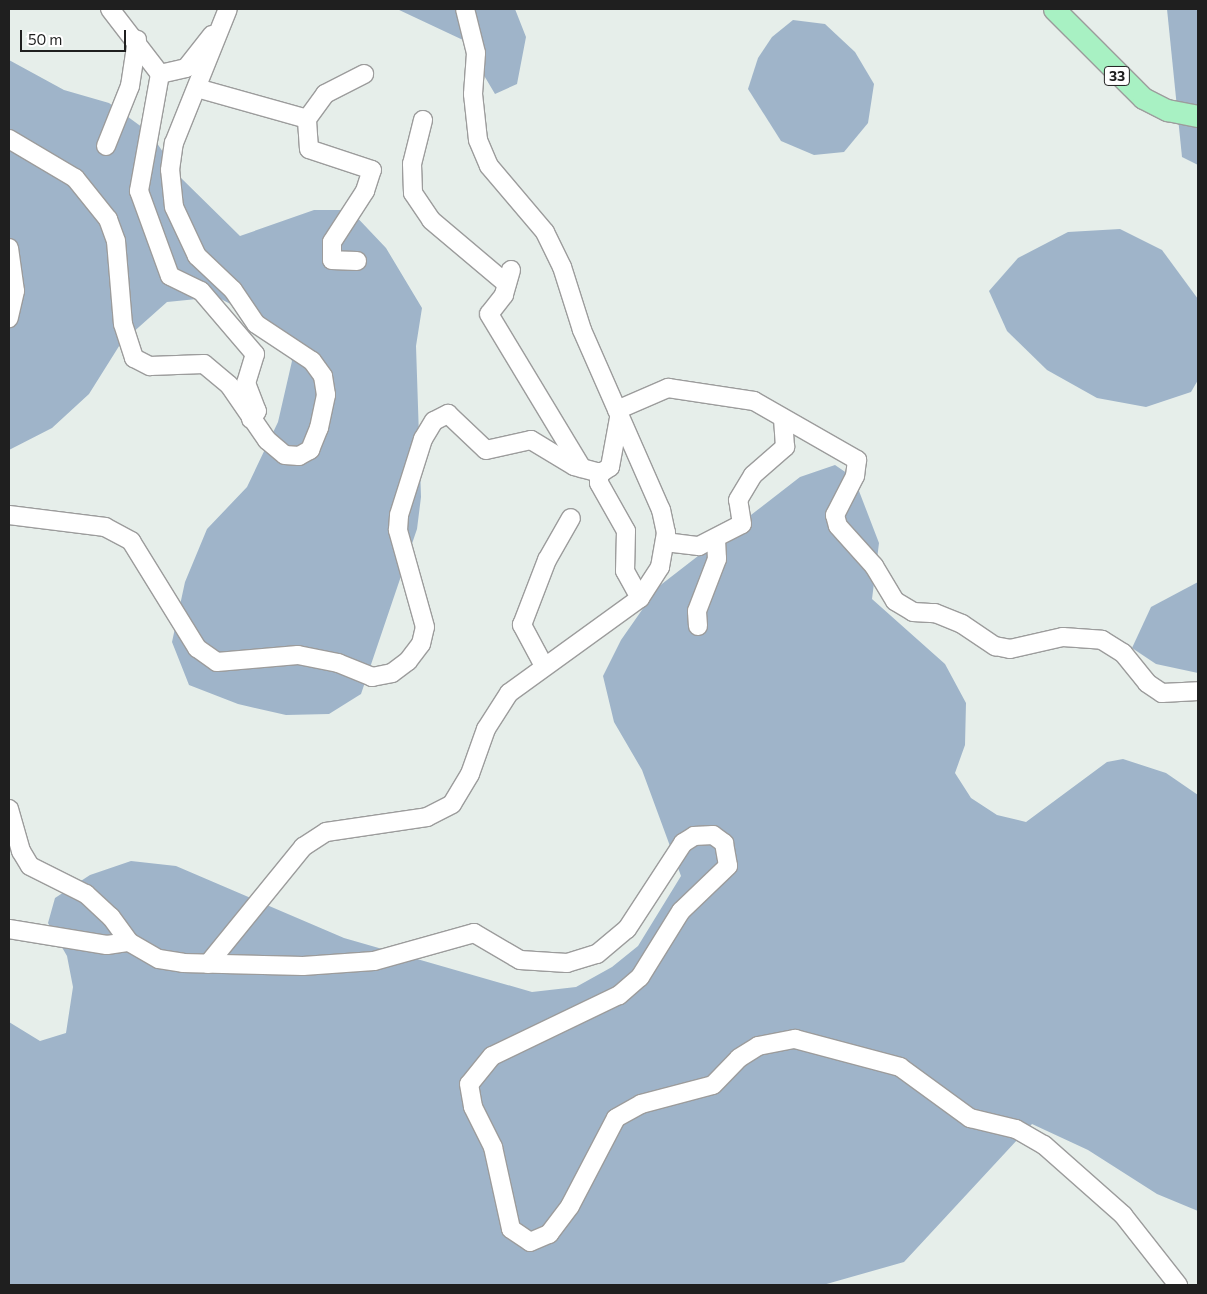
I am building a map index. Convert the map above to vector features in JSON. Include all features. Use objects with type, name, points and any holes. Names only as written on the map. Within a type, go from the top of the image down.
[{"type":"main road","name":"33","points":[[1054,9],[1143,98],[1167,110],[1198,116]]},
{"type":"street","points":[[110,9],[137,40],[160,74],[139,191],[170,276],[201,290],[255,354],[246,383],[257,412],[250,420]]},
{"type":"street","points":[[208,964],[303,847],[326,832],[427,817],[452,804],[470,774],[486,729],[509,693],[640,598],[660,567],[665,542],[661,510],[618,414],[545,232],[498,178],[478,140],[473,94],[476,53],[465,9]]},
{"type":"street","points":[[160,74],[186,68],[226,14]]},
{"type":"street","points":[[9,139],[75,178],[108,218],[116,241],[123,324],[134,358],[150,366],[204,364],[229,385],[250,420],[285,455],[300,456],[310,450],[326,395],[323,376],[312,361],[256,324],[233,290],[197,256],[179,222],[170,170],[174,143],[226,14]]},
{"type":"street","points":[[106,146],[130,86],[137,40]]},
{"type":"street","points":[[357,261],[332,260],[332,242],[365,191],[372,170],[309,148],[307,119],[325,94],[364,74]]},
{"type":"street","points":[[197,88],[307,119]]},
{"type":"street","points":[[423,120],[412,164],[413,193],[431,220],[509,277],[504,295],[489,314],[599,483],[626,531],[625,571],[640,598]]},
{"type":"street","points":[[9,248],[15,291],[9,318]]},
{"type":"street","points":[[618,414],[668,388],[740,397],[783,420],[816,434],[857,460],[855,476],[835,516],[838,526],[874,566],[895,602],[914,612],[944,617],[1010,650],[1062,638],[1102,640],[1123,653],[1147,683],[1162,693],[1198,691]]},
{"type":"street","points":[[9,515],[105,527],[131,541],[197,648],[217,662],[298,655],[338,663],[372,677],[392,673],[408,661],[421,644],[426,626],[398,530],[399,515],[423,439],[434,421],[448,414],[486,450],[531,440],[590,470],[610,467],[618,414]]},
{"type":"street","points":[[665,542],[699,546],[716,540],[742,524],[738,500],[753,475],[785,447],[783,420]]},
{"type":"street","points":[[544,666],[522,625],[547,560],[571,518]]},
{"type":"street","points":[[698,626],[696,611],[717,559],[716,540]]},
{"type":"street","points":[[9,809],[20,852],[30,866],[86,894],[111,916],[129,942],[159,959],[208,964],[374,961],[474,933],[520,960],[567,963],[597,954],[627,929],[683,843],[694,836],[713,835],[724,843],[728,866],[681,911],[640,977],[619,995],[492,1056],[469,1084],[473,1107],[493,1147],[511,1229],[530,1242],[549,1234],[570,1206],[616,1118],[641,1104],[713,1085],[739,1058],[758,1046],[795,1039],[900,1068],[970,1118],[1016,1129],[1044,1145],[1123,1215],[1173,1284]]},
{"type":"street","points":[[9,929],[106,945],[129,942]]},
{"type":"shaded area","points":[[397,9],[515,9],[526,37],[517,84],[495,94],[463,40]]},
{"type":"shaded area","points":[[1167,9],[1198,9],[1198,165],[1182,157]]},
{"type":"shaded area","points":[[793,20],[825,24],[855,52],[874,84],[868,123],[844,152],[814,155],[781,141],[748,89],[758,58],[772,37]]},
{"type":"shaded area","points":[[9,60],[64,90],[109,103],[150,133],[180,177],[240,236],[314,210],[350,210],[386,248],[422,308],[416,346],[421,497],[417,529],[361,694],[329,714],[286,715],[238,704],[189,685],[172,642],[185,582],[207,529],[247,487],[278,422],[292,361],[275,327],[217,297],[167,302],[121,343],[89,394],[52,428],[9,450]]},
{"type":"shaded area","points":[[1120,229],[1162,250],[1198,299],[1198,380],[1191,392],[1146,407],[1097,398],[1047,370],[1007,331],[989,291],[1018,258],[1068,232]]},
{"type":"shaded area","points":[[835,465],[854,478],[879,543],[872,599],[945,664],[966,703],[965,745],[955,773],[971,798],[997,815],[1026,822],[1107,762],[1123,759],[1166,773],[1198,795],[1198,1211],[1157,1194],[1088,1150],[1032,1124],[904,1262],[823,1285],[9,1285],[9,1022],[40,1041],[66,1033],[73,987],[67,956],[48,923],[55,898],[90,875],[131,861],[176,866],[344,938],[532,992],[576,987],[612,967],[638,946],[681,876],[642,770],[614,722],[603,676],[621,640],[658,587],[800,477]]},
{"type":"shaded area","points":[[1198,582],[1198,673],[1156,664],[1132,648],[1151,607]]}]
